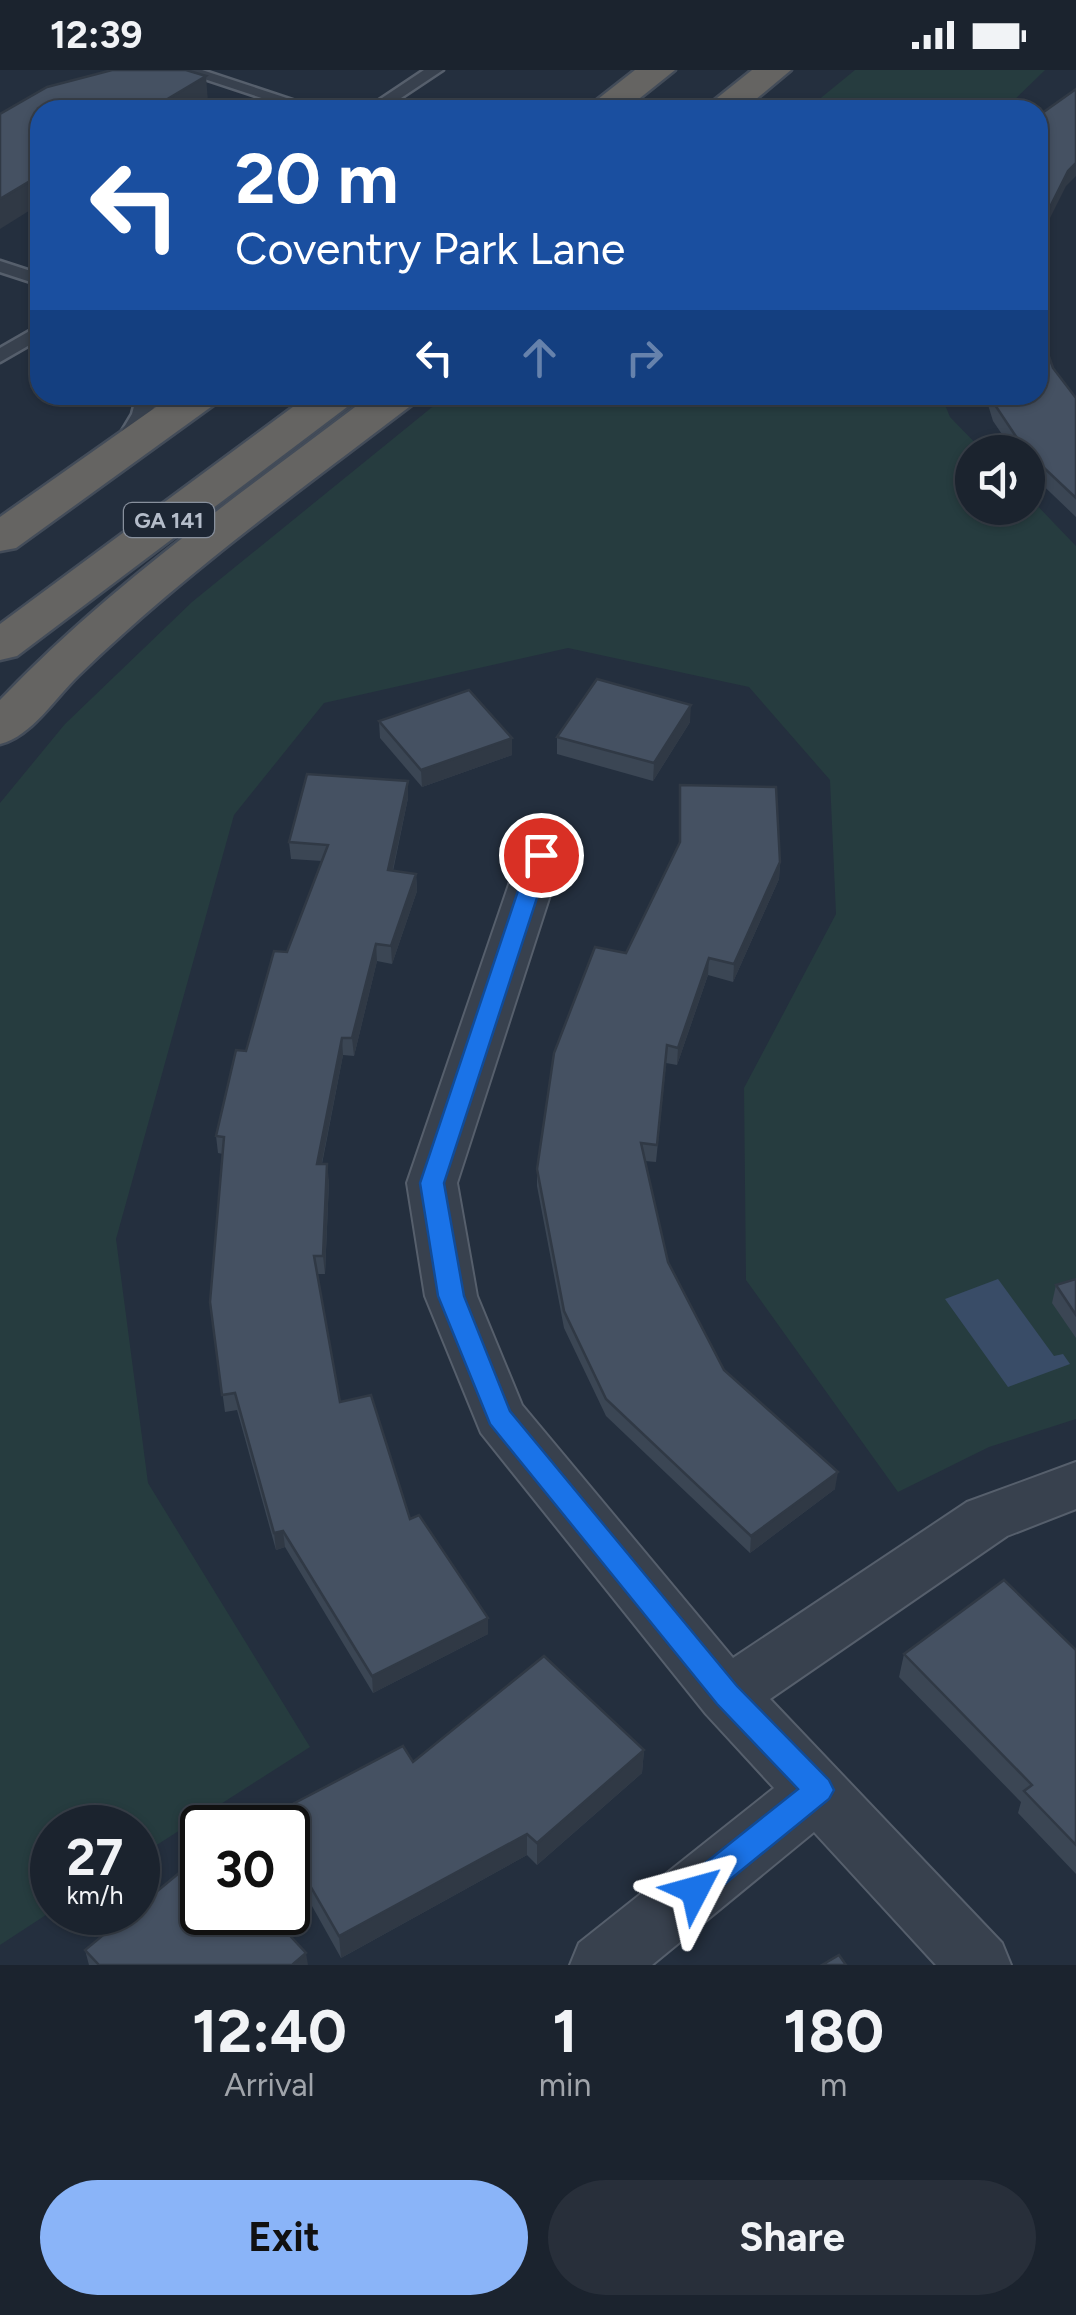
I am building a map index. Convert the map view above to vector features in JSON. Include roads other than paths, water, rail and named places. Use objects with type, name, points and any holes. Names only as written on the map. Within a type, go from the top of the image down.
[{"type":"highway","points":[[616,100],[658,70]]},
{"type":"highway","points":[[734,100],[774,70]]},
{"type":"highway","points":[[773,100],[810,70]]},
{"type":"highway","points":[[0,538],[186,405]]},
{"type":"highway","name":"GA 141","points":[[0,646],[323,405]]},
{"type":"highway","points":[[0,728],[42,681],[98,630],[385,405]]},
{"type":"street","points":[[541,855],[432,1183],[451,1296],[500,1416],[727,1695],[980,1965]]},
{"type":"street","points":[[727,1695],[987,1518],[1076,1485]]},
{"type":"street","points":[[602,1965],[819,1790]]},
{"type":"lane","points":[[184,70],[282,100]]},
{"type":"lane","points":[[388,100],[436,70]]},
{"type":"lane","points":[[0,266],[30,276]]},
{"type":"lane","points":[[0,356],[30,337]]},
{"type":"lane","points":[[117,455],[144,405]]},
{"type":"water","points":[[998,1279],[1054,1356],[1063,1354],[1070,1364],[1008,1387],[945,1299]]}]
